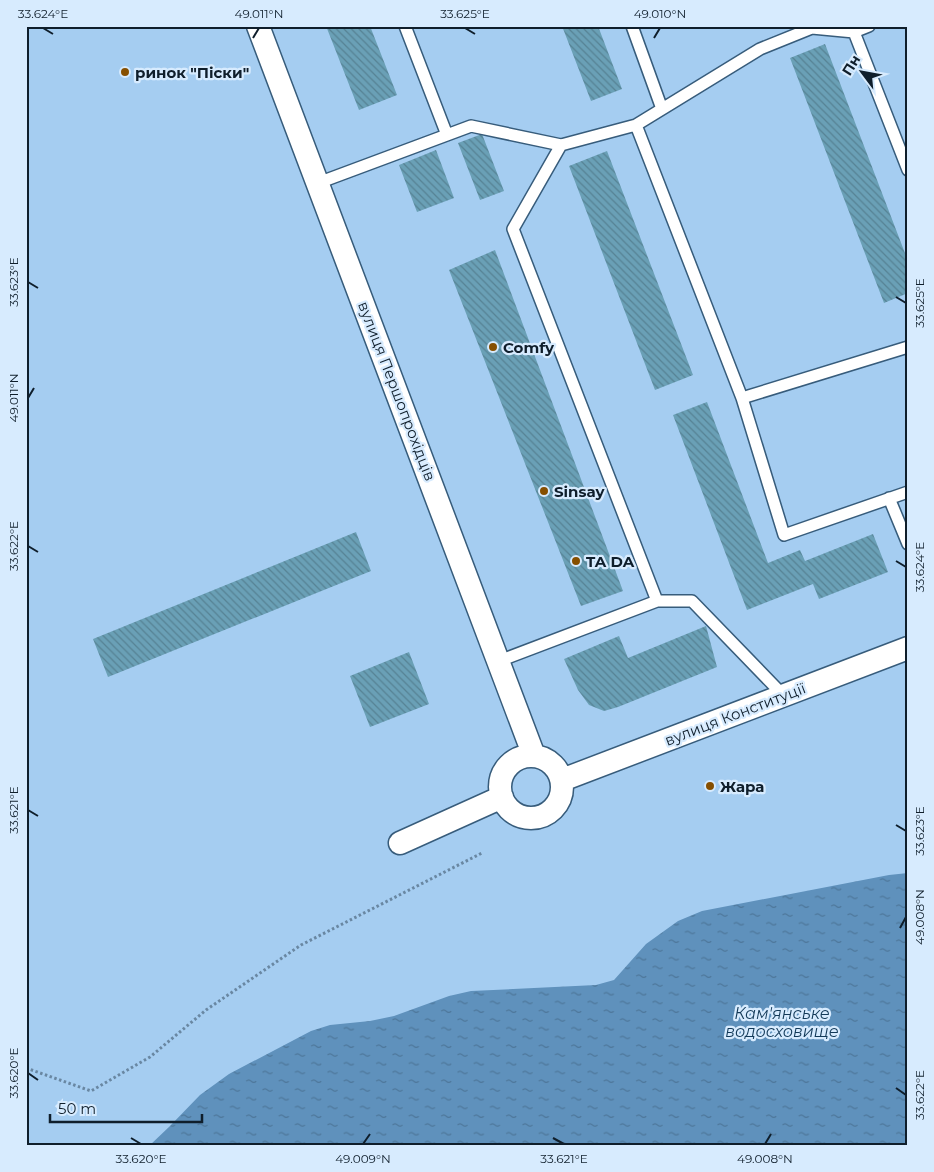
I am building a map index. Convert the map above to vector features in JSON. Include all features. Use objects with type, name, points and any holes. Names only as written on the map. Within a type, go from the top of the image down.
[{"type":"street","name":"вулиця Першопрохідців","points":[[258,26],[534,756]]},
{"type":"street","name":"вулиця Конституції","points":[[562,780],[908,648]]},
{"type":"street","points":[[534,756],[547,760],[556,768],[562,780],[563,793],[558,805],[548,814],[536,818],[522,817],[512,812],[502,797],[500,781],[505,771],[513,762],[523,757],[534,756]]},
{"type":"street","points":[[400,843],[502,797]]},
{"type":"lane","points":[[405,26],[446,135]]},
{"type":"lane","points":[[632,26],[662,109]]},
{"type":"lane","points":[[318,183],[471,126],[561,145],[636,125],[760,49],[812,28],[852,29],[869,26]]},
{"type":"lane","points":[[852,29],[908,170]]},
{"type":"lane","points":[[636,125],[742,398],[784,535],[908,492]]},
{"type":"lane","points":[[561,145],[513,228],[657,601]]},
{"type":"lane","points":[[742,398],[908,347]]},
{"type":"lane","points":[[889,498],[908,544]]},
{"type":"lane","points":[[499,661],[657,601],[692,601],[783,696]]},
{"type":"path","points":[[26,1068],[91,1091],[150,1057],[206,1010],[301,945],[482,853]]},
{"type":"water","name":"Кам'янське водосховище","points":[[908,873],[908,1146],[149,1146],[200,1095],[229,1074],[311,1031],[330,1025],[370,1021],[394,1016],[449,996],[471,991],[596,985],[614,980],[646,944],[678,921],[702,911]]},
{"type":"building","points":[[326,26],[370,26],[397,95],[359,110]]},
{"type":"building","points":[[562,26],[598,26],[622,89],[591,101]]},
{"type":"building","points":[[825,44],[908,261],[908,293],[884,303],[790,58]]},
{"type":"building","points":[[482,134],[504,191],[480,200],[458,143]]},
{"type":"building","points":[[436,150],[454,198],[417,212],[399,165]]},
{"type":"building","points":[[607,151],[693,375],[655,390],[569,166]]},
{"type":"building","points":[[495,250],[623,591],[581,606],[449,270]]},
{"type":"building","points":[[707,402],[768,563],[800,550],[805,561],[873,534],[888,572],[819,599],[813,584],[747,610],[673,415]]},
{"type":"building","points":[[356,532],[371,571],[108,677],[93,639]]},
{"type":"building","points":[[706,626],[717,667],[604,711],[589,705],[578,690],[564,659],[619,636],[628,658]]},
{"type":"building","points":[[409,652],[429,704],[370,727],[350,676]]},
{"type":"place","name":"ринок \"Піски\"","points":[[125,72]]},
{"type":"place","name":"Comfy","points":[[493,347]]},
{"type":"place","name":"Sinsay","points":[[544,491]]},
{"type":"place","name":"TA DA","points":[[576,561]]},
{"type":"place","name":"Жара","points":[[710,786]]}]
